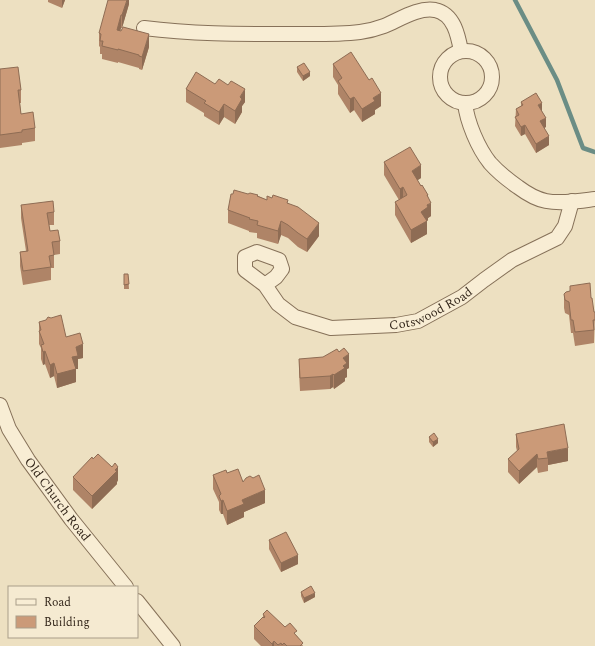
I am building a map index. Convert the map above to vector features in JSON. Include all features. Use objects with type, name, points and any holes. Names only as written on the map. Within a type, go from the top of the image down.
[{"type":"street","points":[[144,28],[177,32],[227,34],[342,34],[374,30],[414,13],[436,10],[447,16],[454,24],[461,51]]},
{"type":"street","points":[[461,51],[471,51],[480,54],[488,63],[493,76],[492,84],[488,92],[482,98],[474,102],[456,102],[443,91],[440,83],[442,66],[447,58],[454,53],[461,51]]},
{"type":"street","points":[[465,103],[466,113],[471,126],[489,162],[498,172],[540,200],[554,202],[595,199]]},
{"type":"street","name":"Cotswood Road","points":[[265,285],[278,304],[295,317],[331,328],[396,325],[418,321],[462,297],[512,260],[557,238],[565,226],[572,201]]},
{"type":"street","name":"Old Church Road","points":[[0,405],[9,429],[28,460],[71,519],[125,586]]},
{"type":"street","points":[[138,602],[173,646]]},
{"type":"building","points":[[108,0],[127,0],[117,30],[121,31],[123,27],[149,34],[142,57],[118,49],[102,46],[103,41],[100,41],[101,34],[99,33]]},
{"type":"building","points":[[351,52],[369,80],[372,78],[381,93],[373,98],[375,101],[362,109],[354,97],[350,99],[338,81],[342,78],[333,64]]},
{"type":"building","points":[[304,63],[310,72],[303,76],[297,67]]},
{"type":"building","points":[[18,67],[21,90],[18,90],[21,114],[33,112],[35,128],[22,130],[22,132],[0,135],[0,69]]},
{"type":"building","points":[[196,72],[215,84],[219,79],[228,85],[231,81],[245,89],[240,97],[242,99],[235,111],[224,104],[219,112],[204,103],[206,101],[186,89]]},
{"type":"building","points":[[536,93],[542,103],[538,105],[546,118],[540,121],[549,136],[536,144],[525,125],[521,127],[515,117],[519,115],[516,109],[523,105],[521,102]]},
{"type":"building","points":[[410,147],[421,165],[412,171],[428,195],[431,203],[421,212],[427,221],[411,230],[395,202],[407,195],[403,187],[400,189],[384,162]]},
{"type":"building","points":[[234,190],[258,195],[257,196],[267,200],[267,196],[272,198],[273,195],[288,200],[287,203],[298,207],[319,223],[307,239],[281,221],[278,231],[257,225],[258,221],[249,219],[250,218],[228,210],[231,194],[233,194]]},
{"type":"building","points":[[53,201],[54,212],[47,213],[50,231],[58,230],[60,241],[52,242],[54,255],[49,256],[51,267],[23,271],[20,252],[28,251],[21,205]]},
{"type":"building","points":[[124,274],[128,274],[129,284],[124,285]]},
{"type":"building","points":[[590,283],[591,298],[595,312],[595,320],[593,320],[594,330],[575,332],[573,320],[571,320],[569,302],[565,300],[564,294],[570,291],[570,286]]},
{"type":"building","points":[[61,315],[66,337],[80,333],[83,344],[76,347],[78,356],[72,357],[76,369],[57,374],[54,363],[50,365],[45,351],[43,352],[41,345],[44,344],[39,331],[41,330],[39,322],[46,320],[48,317],[51,318]]},
{"type":"building","points":[[344,348],[349,354],[343,358],[347,363],[343,366],[345,368],[330,376],[300,378],[299,359],[323,357],[337,349],[339,352]]},
{"type":"building","points":[[564,424],[568,448],[547,452],[548,458],[538,459],[537,454],[519,471],[508,459],[519,449],[516,434]]},
{"type":"building","points":[[434,433],[438,439],[433,442],[429,437]]},
{"type":"building","points":[[98,454],[112,467],[115,463],[118,467],[115,470],[117,471],[92,496],[73,477],[92,457],[93,459]]},
{"type":"building","points":[[238,469],[243,482],[250,476],[253,478],[259,475],[265,490],[242,500],[244,504],[227,511],[223,500],[221,501],[219,496],[221,494],[213,475],[226,470],[227,473]]},
{"type":"building","points":[[286,532],[298,555],[281,563],[269,540]]},
{"type":"building","points":[[311,586],[315,593],[304,598],[301,592]]},
{"type":"building","points":[[267,610],[285,627],[290,623],[297,631],[294,633],[303,643],[300,646],[287,646],[284,643],[282,645],[281,643],[278,645],[274,641],[272,644],[254,626],[263,617],[265,617],[263,614]]},
{"type":"waterway","points":[[515,0],[557,80],[583,148],[595,152]]}]
